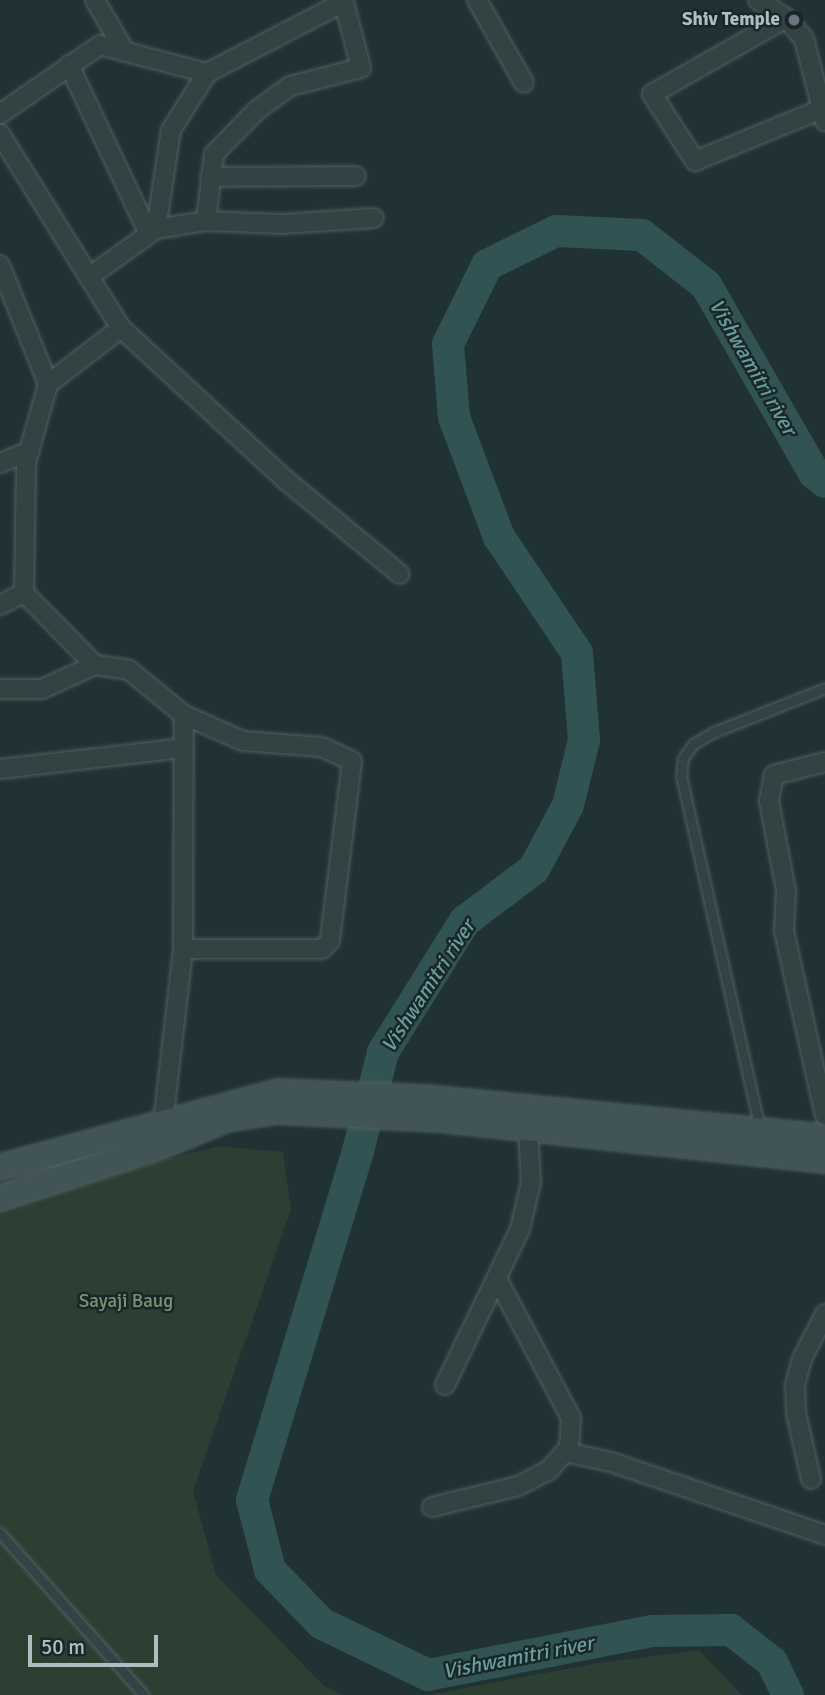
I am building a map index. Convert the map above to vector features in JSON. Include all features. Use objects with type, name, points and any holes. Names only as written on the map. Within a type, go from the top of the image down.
[{"type":"street","points":[[95,0],[125,52]]},
{"type":"street","points":[[477,0],[524,83]]},
{"type":"street","points":[[758,0],[786,18],[804,39],[824,115],[695,161],[652,94],[786,18]]},
{"type":"street","points":[[153,232],[171,130],[207,73],[346,1],[361,68],[290,86],[256,111],[214,154],[206,221]]},
{"type":"street","points":[[0,114],[100,45],[207,73]]},
{"type":"street","points":[[69,65],[153,232]]},
{"type":"street","points":[[0,134],[121,328],[287,481],[400,574]]},
{"type":"street","points":[[210,177],[356,176]]},
{"type":"street","points":[[89,277],[153,232],[206,221],[282,224],[374,218]]},
{"type":"street","points":[[0,265],[48,384],[30,451],[24,593],[96,665]]},
{"type":"street","points":[[48,384],[121,328]]},
{"type":"street","points":[[0,463],[30,451]]},
{"type":"street","points":[[0,606],[24,593]]},
{"type":"street","points":[[0,688],[42,689],[96,665],[129,670],[184,715],[243,741],[322,747],[352,761],[342,818],[330,941],[322,949],[183,949]]},
{"type":"street","points":[[163,1123],[183,949],[184,715]]},
{"type":"street","points":[[0,769],[183,748]]},
{"type":"street","points":[[825,762],[774,775],[769,801],[786,891],[784,931],[825,1116]]},
{"type":"street","points":[[0,1167],[163,1123],[278,1102],[425,1098],[825,1137]]},
{"type":"street","points":[[0,1198],[162,1146],[226,1119],[278,1102],[825,1160]]},
{"type":"street","points":[[445,1385],[497,1278],[528,1203],[528,1128]]},
{"type":"street","points":[[432,1507],[517,1486],[548,1471],[565,1452],[571,1418],[497,1278]]},
{"type":"street","points":[[811,1479],[796,1413],[795,1385],[802,1359],[825,1314]]},
{"type":"street","points":[[565,1452],[611,1462],[825,1535]]},
{"type":"lane","points":[[761,1131],[681,777],[683,758],[693,744],[714,732],[825,688]]},
{"type":"lane","points":[[0,1533],[144,1695]]},
{"type":"green space","name":"Sayaji Baug","points":[[218,1146],[283,1152],[291,1209],[193,1491],[216,1575],[323,1685],[344,1695],[0,1695],[0,1203]]},
{"type":"green space","points":[[699,1650],[742,1695],[429,1695],[592,1664]]},
{"type":"waterway","name":"Vishwamitri river","points":[[788,1695],[772,1662],[731,1630],[652,1631],[428,1675],[321,1623],[270,1570],[252,1500],[358,1151],[383,1052],[465,921],[534,869],[568,805],[584,740],[577,653],[499,537],[454,417],[448,344],[487,265],[556,231],[642,235],[706,285],[814,473],[825,482]]},
{"type":"place","name":"Shiv Temple","points":[[794,20]]}]
